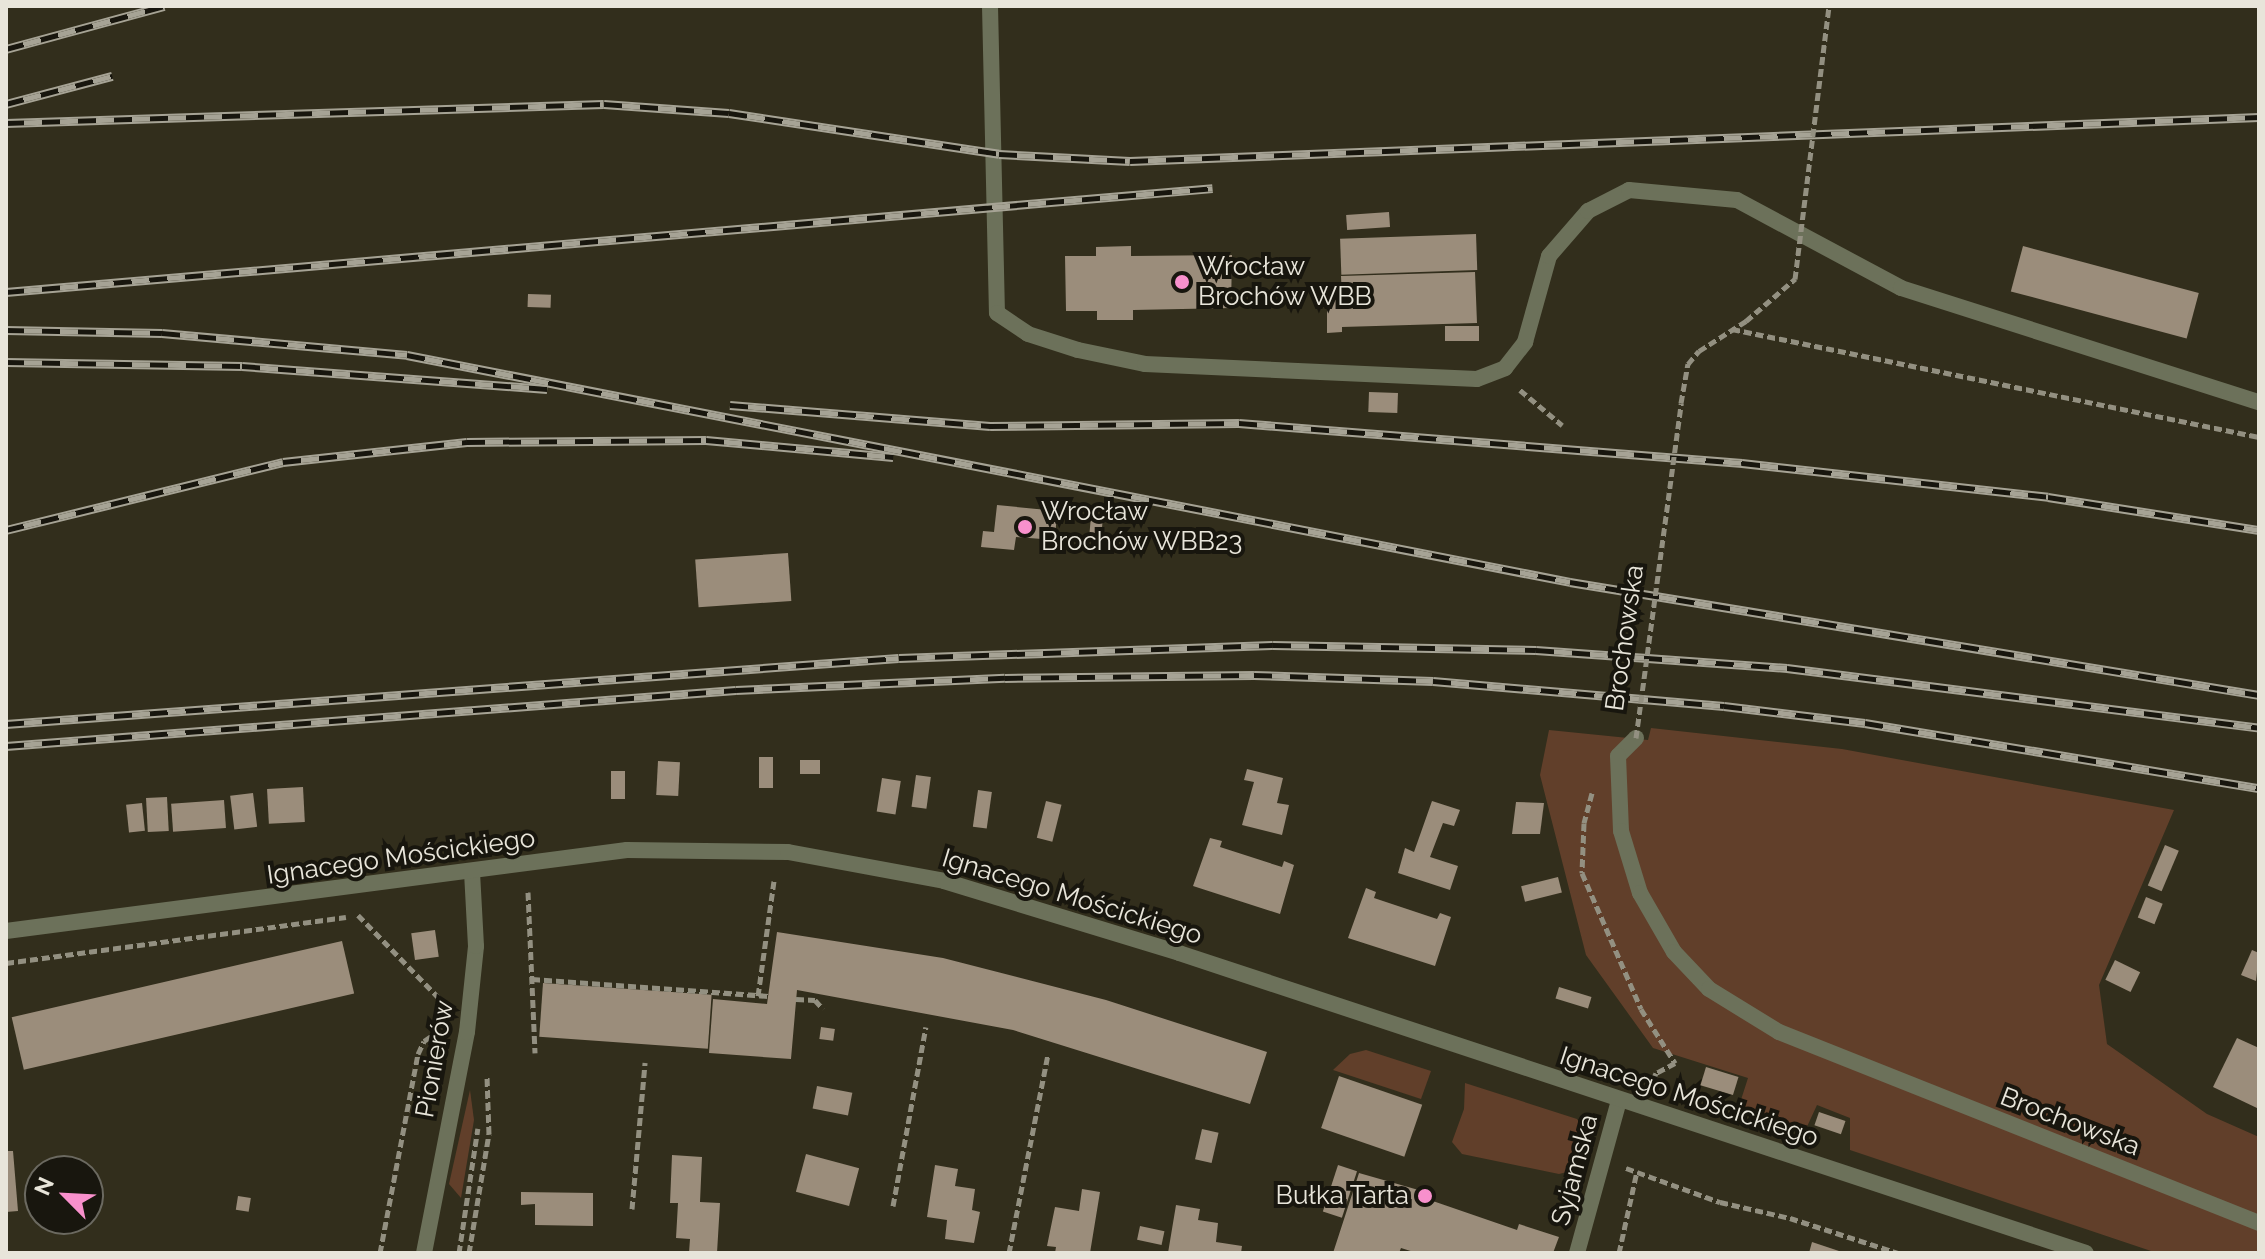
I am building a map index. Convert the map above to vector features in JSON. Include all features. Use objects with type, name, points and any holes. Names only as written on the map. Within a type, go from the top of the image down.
[{"type":"street","points":[[990,6],[997,313],[1028,334],[1145,364],[1477,379],[1505,368],[1525,342],[1549,256],[1588,211],[1629,190],[1737,200],[1901,288],[2259,402]]},
{"type":"street","name":"Brochowska","points":[[1636,738],[1618,756],[1615,786],[1621,831],[1640,893],[1674,952],[1709,989],[1742,1013],[2259,1223]]},
{"type":"street","name":"Ignacego Mościckiego","points":[[6,931],[627,850],[788,852],[944,881],[2086,1253]]},
{"type":"street","name":"Pionierów","points":[[424,1253],[467,1032],[476,946],[472,871]]},
{"type":"street","name":"Syjamska","points":[[1577,1253],[1619,1100]]},
{"type":"path","name":"Brochowska","points":[[1636,738],[1688,364],[1746,321],[1795,279],[1829,6]]},
{"type":"path","points":[[1732,329],[2259,437]]},
{"type":"path","points":[[1505,368],[1529,401],[1562,425]]},
{"type":"path","points":[[1615,786],[1594,791],[1587,799],[1582,873],[1641,1009],[1675,1063],[1656,1073],[1645,1108]]},
{"type":"path","points":[[762,880],[789,883]]},
{"type":"path","points":[[758,996],[774,881]]},
{"type":"path","points":[[517,893],[541,890]]},
{"type":"path","points":[[528,892],[535,1053]]},
{"type":"path","points":[[6,963],[373,912]]},
{"type":"path","points":[[358,915],[439,998]]},
{"type":"path","points":[[532,979],[768,996]]},
{"type":"path","points":[[796,999],[815,1000],[823,1009]]},
{"type":"path","points":[[893,1206],[926,1027]]},
{"type":"path","points":[[380,1253],[418,1054],[424,1041],[439,1031],[467,1032]]},
{"type":"path","points":[[1009,1253],[1048,1054]]},
{"type":"path","points":[[632,1209],[645,1063]]},
{"type":"path","points":[[1602,1162],[1637,1171],[1720,1202],[1790,1218],[1898,1253]]},
{"type":"path","points":[[1619,1253],[1637,1171]]},
{"type":"shaded area","points":[[1651,728],[1842,749],[2174,810],[2099,985],[2107,1044],[2207,1114],[2259,1137],[2259,1253],[2157,1253],[1850,1150],[1850,1118],[1817,1105],[1805,1131],[1739,1106],[1748,1078],[1653,1048],[1586,955],[1540,775],[1549,730],[1648,740]]},
{"type":"shaded area","points":[[1366,1050],[1431,1071],[1421,1099],[1333,1070],[1350,1054]]},
{"type":"shaded area","points":[[1465,1083],[1577,1119],[1583,1128],[1575,1170],[1559,1174],[1462,1154],[1452,1142],[1464,1109]]},
{"type":"shaded area","points":[[470,1090],[474,1120],[461,1198],[449,1184]]},
{"type":"building","points":[[1389,212],[1390,227],[1347,230],[1346,215]]},
{"type":"building","points":[[1476,234],[1477,270],[1341,275],[1340,239]]},
{"type":"building","points":[[1131,246],[1131,256],[1232,255],[1231,308],[1133,310],[1133,320],[1097,320],[1097,311],[1066,311],[1065,256],[1096,256],[1096,247]]},
{"type":"building","points":[[2023,246],[2199,293],[2187,339],[2011,291]]},
{"type":"building","points":[[1475,272],[1477,323],[1342,327],[1342,332],[1327,333],[1327,300],[1342,300],[1341,276]]},
{"type":"building","points":[[528,294],[551,295],[551,308],[528,307]]},
{"type":"building","points":[[1445,326],[1479,326],[1479,341],[1445,341]]},
{"type":"building","points":[[1369,392],[1398,393],[1397,413],[1368,412]]},
{"type":"building","name":"Wrocław Brochów WBB23","points":[[997,505],[1057,511],[1055,540],[1016,537],[1014,550],[981,547],[983,531],[994,532]]},
{"type":"building","points":[[1091,516],[1103,517],[1101,537],[1089,536]]},
{"type":"building","points":[[788,553],[791,601],[699,607],[695,559]]},
{"type":"building","points":[[759,757],[773,757],[773,788],[759,788]]},
{"type":"building","points":[[800,760],[820,760],[820,774],[800,774]]},
{"type":"building","points":[[658,761],[680,762],[678,796],[656,795]]},
{"type":"building","points":[[1247,769],[1283,778],[1277,803],[1289,805],[1282,835],[1242,825],[1254,782],[1244,780]]},
{"type":"building","points":[[611,771],[625,771],[625,799],[611,799]]},
{"type":"building","points":[[916,775],[931,777],[926,809],[912,807]]},
{"type":"building","points":[[882,778],[901,781],[895,815],[877,812]]},
{"type":"building","points":[[303,787],[305,822],[269,824],[267,789]]},
{"type":"building","points":[[978,790],[992,792],[987,829],[973,827]]},
{"type":"building","points":[[253,793],[257,827],[234,830],[230,796]]},
{"type":"building","points":[[167,797],[169,831],[148,832],[146,798]]},
{"type":"building","points":[[224,800],[226,828],[173,832],[171,804]]},
{"type":"building","points":[[1046,801],[1062,805],[1052,842],[1037,838]]},
{"type":"building","points":[[1432,801],[1460,810],[1454,826],[1443,823],[1430,857],[1458,866],[1450,890],[1398,873],[1405,848],[1414,852]]},
{"type":"building","points":[[1516,802],[1544,803],[1540,834],[1512,834]]},
{"type":"building","points":[[142,803],[145,831],[129,833],[126,805]]},
{"type":"building","points":[[1210,838],[1222,841],[1220,847],[1282,867],[1284,861],[1294,865],[1280,914],[1193,886]]},
{"type":"building","points":[[2165,845],[2179,851],[2162,891],[2148,886]]},
{"type":"building","points":[[1558,877],[1562,893],[1525,902],[1521,886]]},
{"type":"building","points":[[1366,888],[1376,892],[1374,898],[1437,919],[1440,913],[1451,917],[1435,966],[1348,938]]},
{"type":"building","points":[[2146,897],[2163,904],[2154,924],[2138,917]]},
{"type":"building","points":[[435,930],[439,957],[415,960],[411,933]]},
{"type":"building","points":[[777,932],[943,958],[1106,1000],[1267,1052],[1250,1104],[1013,1030],[797,990],[791,1059],[709,1053],[713,999],[767,1004]]},
{"type":"building","points":[[342,941],[354,994],[24,1070],[12,1017]]},
{"type":"building","points":[[2252,950],[2259,953],[2256,981],[2241,975]]},
{"type":"building","points":[[2115,960],[2140,972],[2131,992],[2105,980]]},
{"type":"building","points":[[543,983],[712,995],[708,1049],[539,1037]]},
{"type":"building","points":[[1559,987],[1592,997],[1588,1008],[1555,998]]},
{"type":"building","points":[[821,1027],[835,1029],[833,1041],[819,1039]]},
{"type":"building","points":[[2237,1038],[2259,1048],[2259,1109],[2213,1087]]},
{"type":"building","points":[[1706,1067],[1739,1077],[1733,1095],[1700,1085]]},
{"type":"building","points":[[1339,1076],[1422,1105],[1404,1157],[1321,1128]]},
{"type":"building","points":[[817,1086],[852,1093],[848,1115],[813,1109]]},
{"type":"building","points":[[1819,1112],[1845,1121],[1841,1134],[1814,1125]]},
{"type":"building","points":[[1202,1129],[1219,1133],[1212,1163],[1195,1159]]},
{"type":"building","points":[[6,1151],[13,1151],[18,1211],[6,1212]]},
{"type":"building","points":[[806,1154],[859,1168],[849,1206],[796,1192]]},
{"type":"building","points":[[672,1155],[702,1157],[700,1202],[720,1203],[717,1253],[689,1253],[690,1239],[676,1238],[678,1203],[670,1203]]},
{"type":"building","points":[[935,1165],[958,1169],[955,1186],[975,1189],[972,1210],[980,1212],[974,1243],[945,1239],[947,1220],[927,1217]]},
{"type":"building","points":[[1338,1165],[1357,1171],[1342,1218],[1323,1212]]},
{"type":"building","points":[[1359,1173],[1429,1193],[1427,1199],[1517,1230],[1519,1224],[1559,1237],[1553,1253],[1417,1253],[1401,1248],[1399,1253],[1333,1253]]},
{"type":"building","points":[[1082,1189],[1100,1192],[1090,1253],[1055,1253],[1056,1247],[1047,1246],[1055,1207],[1079,1211]]},
{"type":"building","points":[[521,1192],[593,1193],[593,1226],[535,1225],[535,1204],[521,1205]]},
{"type":"building","points":[[238,1196],[251,1198],[249,1212],[236,1210]]},
{"type":"building","points":[[1176,1205],[1200,1209],[1198,1220],[1218,1223],[1216,1242],[1242,1246],[1241,1253],[1168,1253]]},
{"type":"building","points":[[1140,1226],[1164,1231],[1162,1245],[1137,1240]]},
{"type":"building","points":[[1812,1242],[1842,1252],[1842,1253],[1809,1253]]},
{"type":"railway","points":[[6,49],[164,6]]},
{"type":"railway","points":[[6,104],[112,76]]},
{"type":"railway","points":[[6,123],[604,104],[729,113],[999,154],[1130,161],[2259,117]]},
{"type":"railway","points":[[6,292],[1213,188]]},
{"type":"railway","points":[[6,330],[162,333],[407,355],[1570,582],[2259,695]]},
{"type":"railway","points":[[6,362],[242,366],[547,389]]},
{"type":"railway","points":[[730,405],[990,426],[1239,423],[1742,463],[2048,497],[2259,530]]},
{"type":"railway","points":[[6,530],[283,462],[467,442],[706,440],[893,457]]},
{"type":"railway","points":[[6,724],[899,658],[1273,645],[1536,650],[1787,668],[2259,728]]},
{"type":"railway","points":[[6,746],[736,690],[1005,678],[1254,675],[1433,681],[1724,706],[1865,723],[2259,788]]},
{"type":"place","name":"Wrocław Brochów WBB","points":[[1182,282]]},
{"type":"place","name":"Wrocław Brochów WBB23","points":[[1025,527]]},
{"type":"place","name":"Bułka Tarta","points":[[1425,1196]]}]
